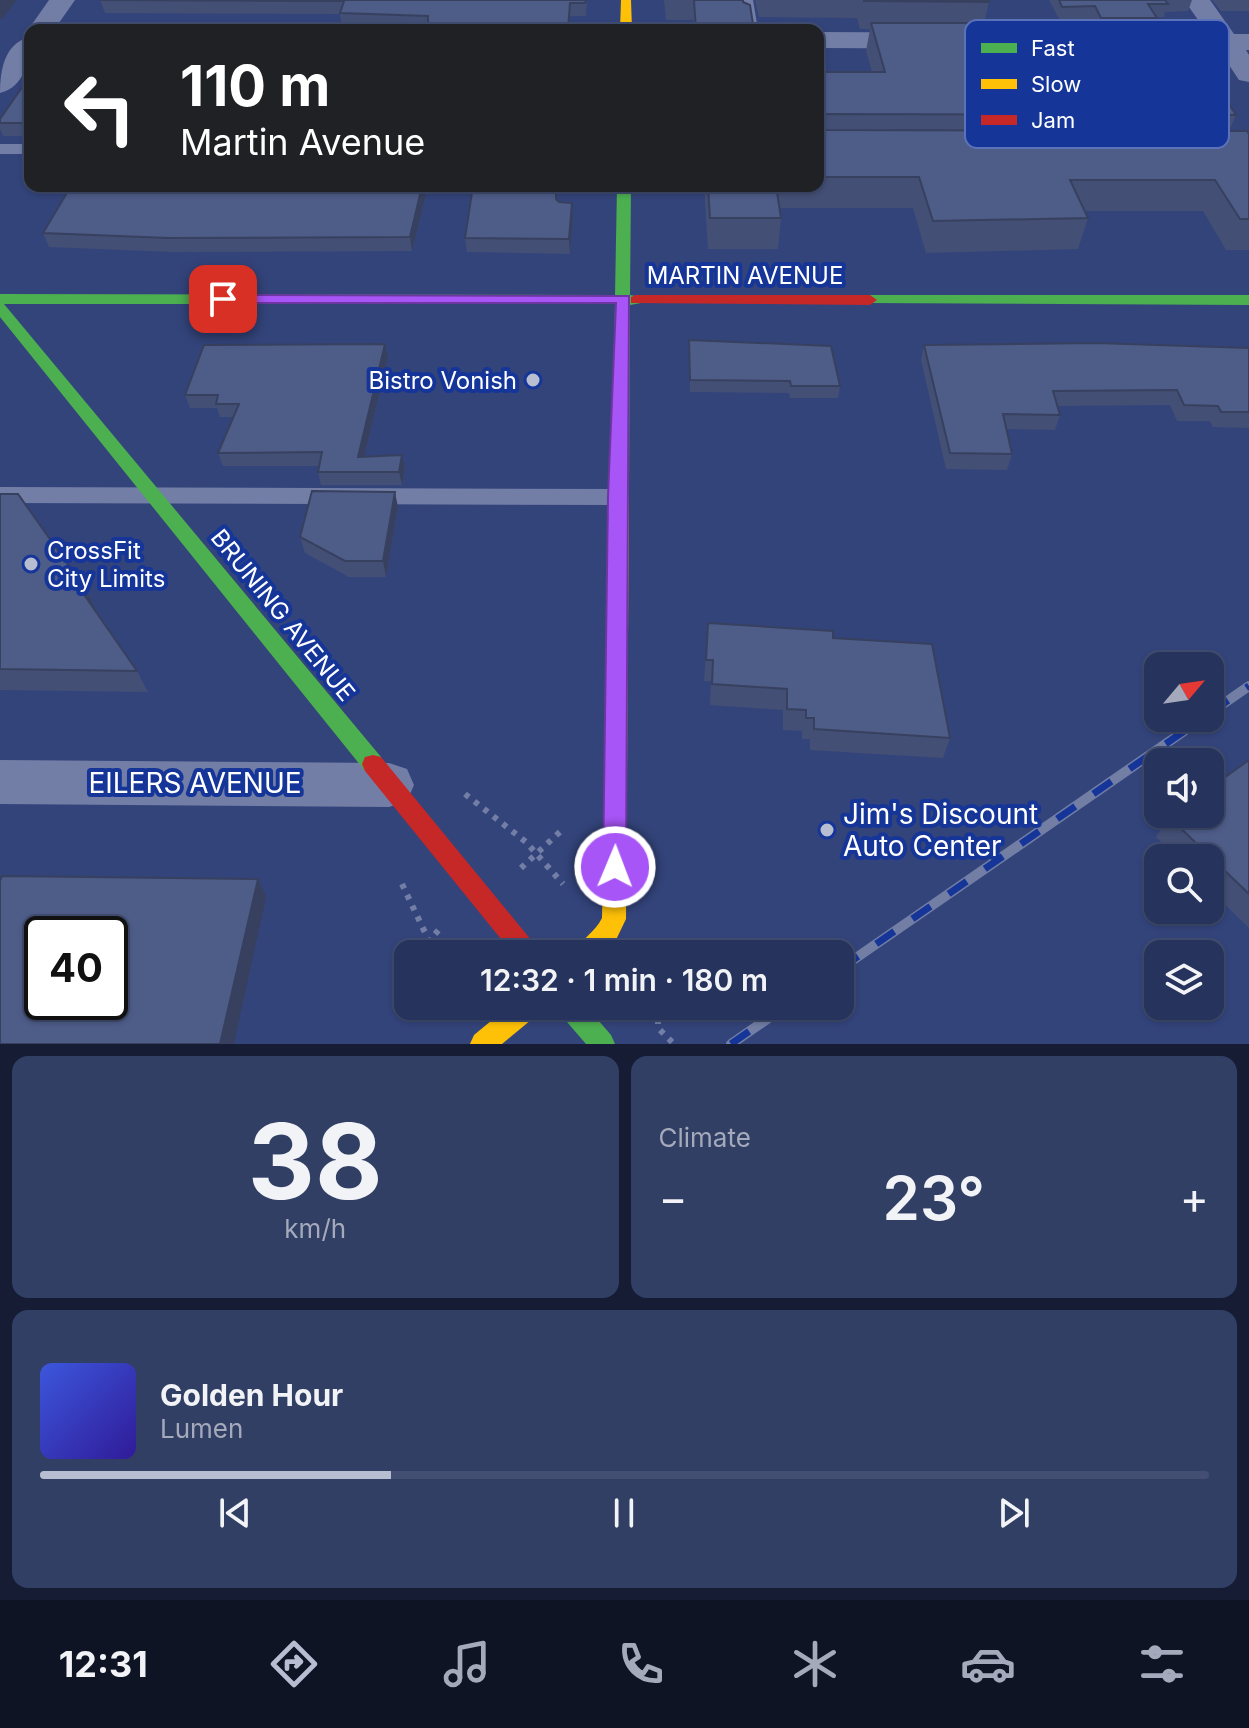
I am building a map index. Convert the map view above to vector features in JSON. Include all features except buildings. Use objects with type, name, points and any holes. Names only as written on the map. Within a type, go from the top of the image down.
[{"type":"street","points":[[45,24],[62,0]]},
{"type":"street","points":[[626,0],[626,24]]},
{"type":"street","points":[[1197,0],[1217,20]]},
{"type":"street","points":[[0,40],[24,42]]},
{"type":"street","points":[[824,40],[965,41]]},
{"type":"street","points":[[1238,42],[1249,74]]},
{"type":"street","points":[[0,85],[24,51]]},
{"type":"street","points":[[602,940],[614,919],[617,497],[624,192]]},
{"type":"street","name":"MARTIN AVENUE","points":[[0,299],[1249,300]]},
{"type":"street","name":"BRUNING AVENUE","points":[[0,307],[516,940]]},
{"type":"street","name":"EILERS AVENUE","points":[[0,782],[389,785]]},
{"type":"street","points":[[483,1044],[511,1020]]},
{"type":"street","points":[[582,1020],[602,1044]]},
{"type":"lane","points":[[746,0],[750,24]]},
{"type":"lane","points":[[0,149],[24,149]]},
{"type":"lane","points":[[0,495],[617,497]]},
{"type":"path","points":[[430,940],[454,916]]},
{"type":"path","points":[[658,1020],[658,1028],[674,1044]]},
{"type":"railway","points":[[1224,703],[1249,686]]},
{"type":"railway","points":[[854,959],[1183,732]]},
{"type":"railway","points":[[731,1044],[766,1020]]},
{"type":"traffic: fast","points":[[620,494],[624,192]]},
{"type":"traffic: fast","points":[[0,299],[636,300]]},
{"type":"traffic: fast","points":[[870,300],[1249,300]]},
{"type":"traffic: fast","points":[[0,307],[373,764]]},
{"type":"traffic: fast","points":[[582,1020],[602,1044]]},
{"type":"traffic: slow","points":[[626,0],[626,24]]},
{"type":"traffic: slow","points":[[602,940],[614,919],[620,494]]},
{"type":"traffic: slow","points":[[483,1044],[511,1020]]},
{"type":"traffic: jam","points":[[636,300],[870,300]]},
{"type":"traffic: jam","points":[[373,764],[517,940]]},
{"type":"place","name":"Bistro Vonish","points":[[533,380]]},
{"type":"place","name":"CrossFit City Limits","points":[[31,564]]},
{"type":"place","name":"Jim's Discount Auto Center","points":[[827,830]]},
{"type":"route","points":[[223,299],[623,299],[617,497],[615,867]]}]
